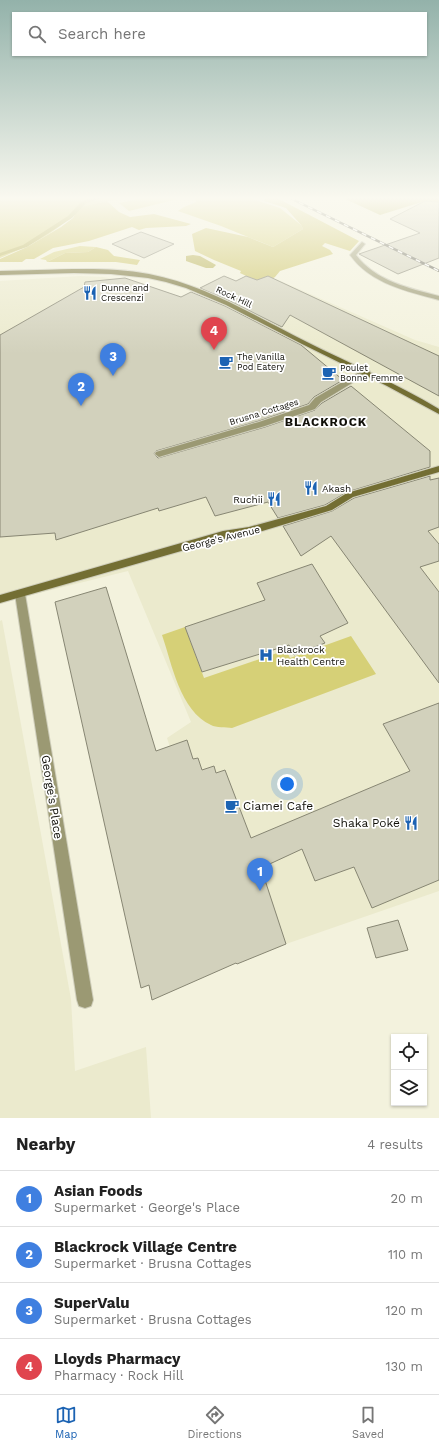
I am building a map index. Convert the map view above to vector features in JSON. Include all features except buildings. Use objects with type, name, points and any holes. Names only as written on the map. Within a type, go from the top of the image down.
[{"type":"street","points":[[357,250],[353,255],[364,269],[392,284],[439,298]]},
{"type":"street","name":"Rock Hill","points":[[0,273],[113,272],[148,276],[179,285],[217,299],[406,392],[439,412]]},
{"type":"street","name":"Brusna Cottages","points":[[159,454],[262,424],[312,407],[318,400],[366,372]]},
{"type":"street","name":"George's Avenue","points":[[0,599],[223,535],[249,530],[329,508],[350,495],[439,469]]},
{"type":"street","name":"George's Place","points":[[20,594],[85,1000]]},
{"type":"shaded area","points":[[0,250],[17,250],[0,258]]},
{"type":"shaded area","points":[[20,250],[49,250],[34,259],[26,259],[22,262],[0,262],[0,259]]},
{"type":"shaded area","points":[[62,250],[91,250],[88,252],[65,253],[47,262],[46,260],[40,259],[54,252]]},
{"type":"shaded area","points":[[91,250],[108,250],[114,256],[140,260],[137,265],[116,262],[47,262],[65,253],[88,252]]},
{"type":"shaded area","points":[[330,250],[333,254],[280,271],[275,277],[263,284],[240,273],[241,271],[195,251]]},
{"type":"shaded area","points":[[186,256],[200,256],[216,265],[213,268],[206,268],[186,261]]},
{"type":"shaded area","points":[[267,275],[415,340],[439,347],[439,891],[286,944],[237,964],[206,858],[167,738],[191,722],[128,571],[19,598],[0,598],[0,281],[80,276],[103,277],[145,285],[207,305]]},
{"type":"shaded area","points":[[2,620],[71,999],[75,1071],[146,1047],[151,1118],[0,1118],[0,621]]},
{"type":"shaded area","points":[[185,627],[204,678],[286,650],[290,658],[351,636],[376,674],[232,728],[216,727],[200,718],[185,698],[174,673],[162,635]]},
{"type":"waterway","points":[[0,255],[13,250]]},
{"type":"railway","points":[[396,250],[439,271]]},
{"type":"place","name":"Dunne and Crescenzi","points":[[90,293]]},
{"type":"place","name":"Lloyds Pharmacy","points":[[214,350]]},
{"type":"place","name":"The Vanilla Pod Eatery","points":[[226,362]]},
{"type":"place","name":"Poulet Bonne Femme","points":[[329,373]]},
{"type":"place","name":"SuperValu","points":[[113,376]]},
{"type":"place","name":"Blackrock Village Centre","points":[[81,406]]},
{"type":"place","name":"Akash","points":[[311,488]]},
{"type":"place","name":"Ruchii","points":[[274,499]]},
{"type":"place","name":"Blackrock Health Centre","points":[[266,655]]},
{"type":"place","name":"Ciamei Cafe","points":[[232,806]]},
{"type":"place","name":"Shaka Poké","points":[[411,823]]},
{"type":"place","name":"Asian Foods","points":[[260,891]]},
{"type":"district","name":"BLACKROCK","points":[[326,422]]}]
